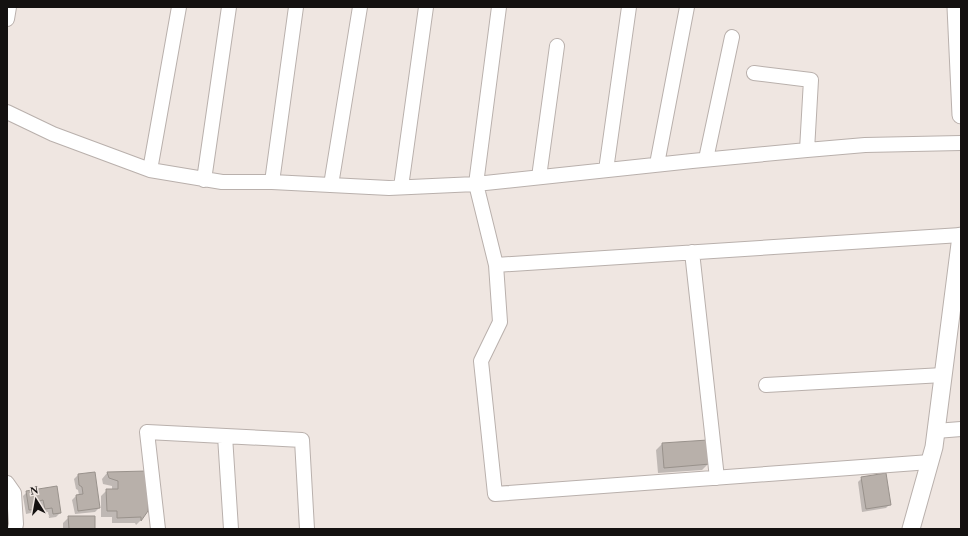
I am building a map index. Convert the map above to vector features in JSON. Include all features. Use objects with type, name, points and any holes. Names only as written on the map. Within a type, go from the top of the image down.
[{"type":"street","points":[[7,19],[9,7]]},
{"type":"street","points":[[150,170],[179,7]]},
{"type":"street","points":[[204,180],[229,7]]},
{"type":"street","points":[[272,182],[296,7]]},
{"type":"street","points":[[331,185],[360,7]]},
{"type":"street","points":[[401,187],[426,7]]},
{"type":"street","points":[[500,7],[476,184],[496,265],[500,322],[481,362],[495,494],[930,462]]},
{"type":"street","points":[[606,170],[629,7]]},
{"type":"street","points":[[657,164],[687,7]]},
{"type":"street","points":[[956,7],[961,115]]},
{"type":"street","points":[[706,160],[732,37]]},
{"type":"street","points":[[539,177],[557,46]]},
{"type":"street","points":[[754,73],[811,80],[807,150]]},
{"type":"street","points":[[7,112],[53,134],[150,170],[222,182],[272,182],[389,188],[476,184],[657,164],[865,145],[961,143]]},
{"type":"street","points":[[496,265],[961,235],[934,447],[911,529]]},
{"type":"street","points":[[692,252],[718,478]]},
{"type":"street","points":[[766,385],[943,375]]},
{"type":"street","points":[[936,430],[961,429]]},
{"type":"street","points":[[158,529],[147,432],[302,440],[307,529]]},
{"type":"street","points":[[225,436],[231,529]]},
{"type":"street","points":[[7,483],[14,493],[15,529]]},
{"type":"building","points":[[708,440],[710,464],[664,468],[662,443]]},
{"type":"building","points":[[147,471],[148,511],[141,521],[141,517],[117,518],[117,511],[107,511],[106,489],[118,489],[118,481],[109,478],[107,472]]},
{"type":"building","points":[[95,472],[100,508],[78,511],[76,495],[83,494],[82,487],[79,485],[78,474]]},
{"type":"building","points":[[886,473],[891,505],[866,509],[861,477]]},
{"type":"building","points":[[57,486],[61,513],[53,514],[52,508],[45,509],[43,500],[39,501],[40,509],[29,510],[26,491]]},
{"type":"building","points":[[68,516],[95,516],[95,529],[69,529]]}]
